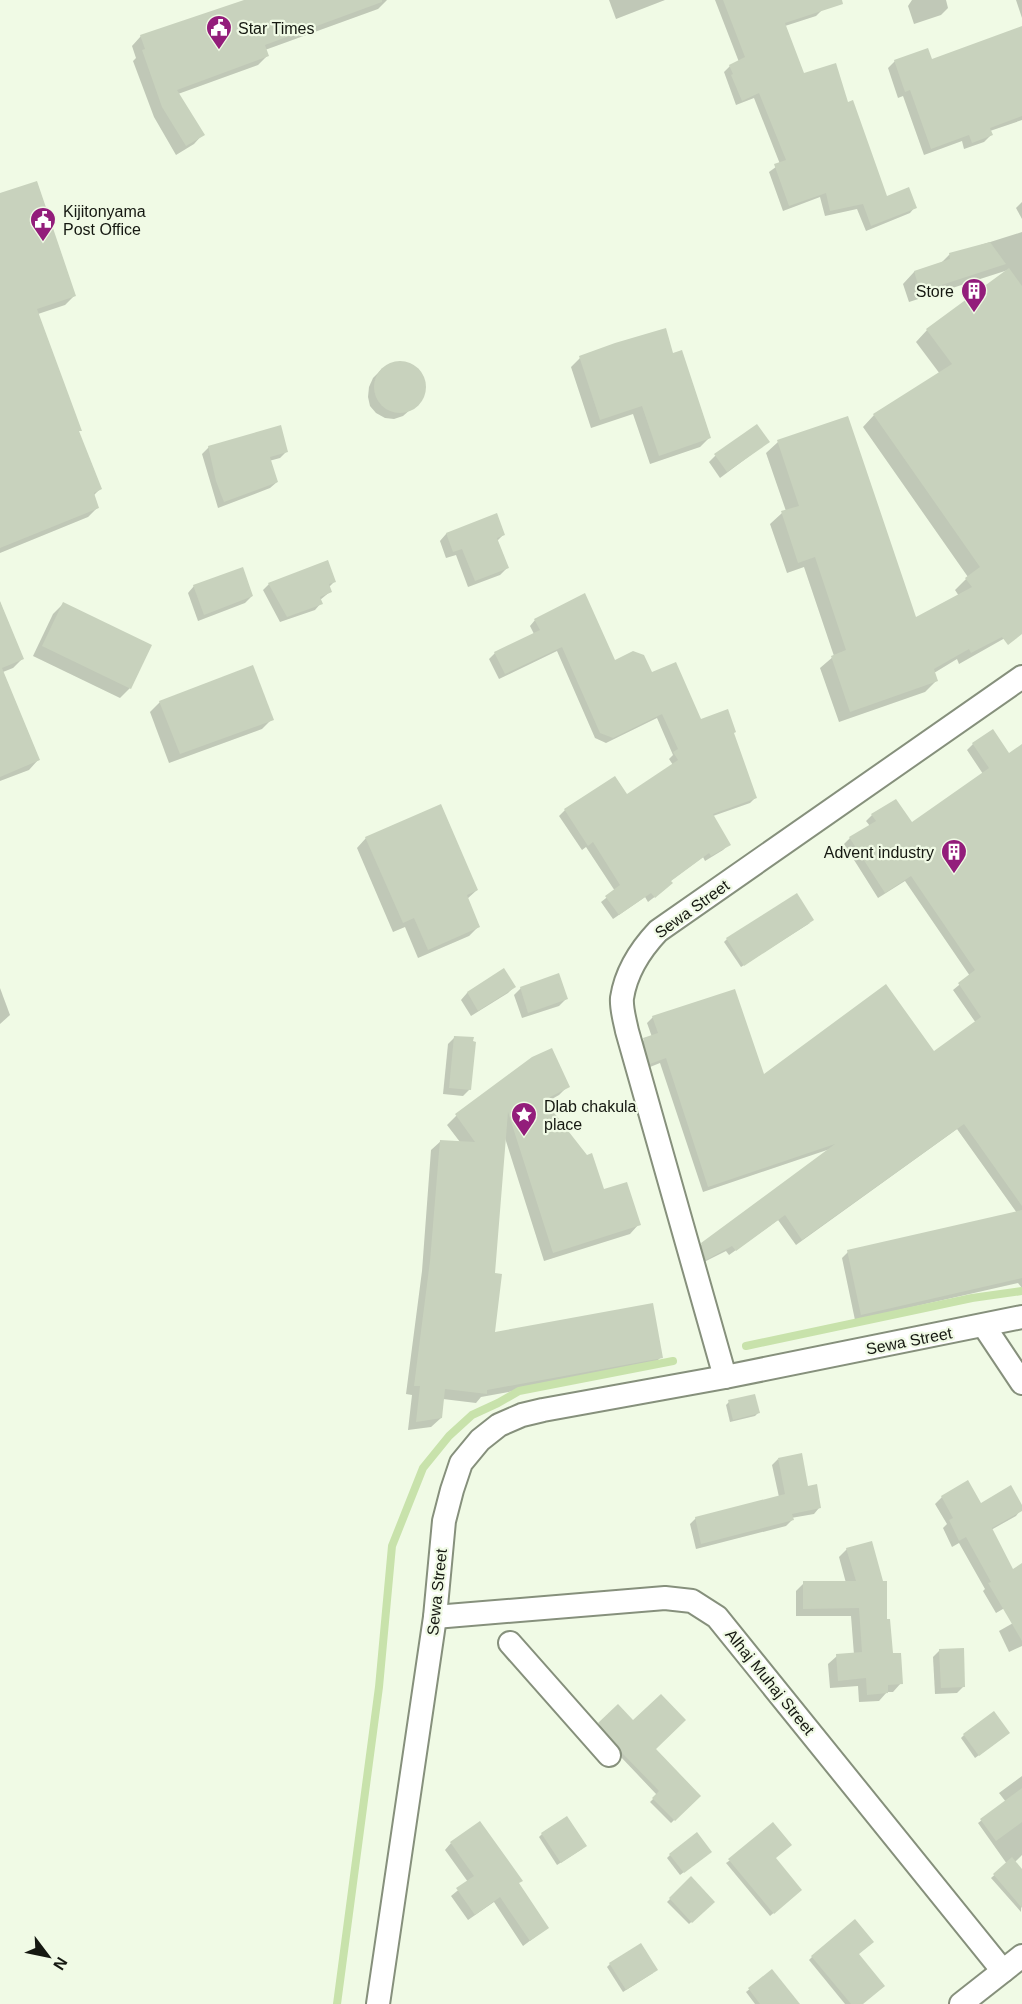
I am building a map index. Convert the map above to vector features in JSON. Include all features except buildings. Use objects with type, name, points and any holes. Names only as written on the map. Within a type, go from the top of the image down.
[{"type":"street","name":"Sewa Street","points":[[725,1377],[627,1031],[622,1000],[633,967],[642,948],[658,931],[1022,677]]},
{"type":"street","name":"Sewa Street","points":[[378,2004],[435,1617],[444,1521],[461,1463],[480,1440],[500,1425],[522,1415],[1022,1317]]},
{"type":"street","points":[[984,1326],[1022,1383]]},
{"type":"street","name":"Alhaj Muhaj Street","points":[[435,1617],[665,1598],[692,1601],[717,1617],[1003,1971]]},
{"type":"street","points":[[510,1643],[609,1755]]},
{"type":"street","points":[[961,2004],[1022,1956]]},
{"type":"waterway","points":[[746,1346],[972,1298],[1022,1291]]},
{"type":"waterway","points":[[337,2004],[379,1687],[392,1546],[423,1468],[449,1436],[472,1415],[519,1391],[673,1361]]},
{"type":"place","name":"Star Times","points":[[219,51]]},
{"type":"place","name":"Kijitonyama Post Office","points":[[43,243]]},
{"type":"place","name":"Store","points":[[974,314]]},
{"type":"place","name":"Advent industry","points":[[954,875]]},
{"type":"place","name":"Dlab chakula place","points":[[524,1138]]}]
